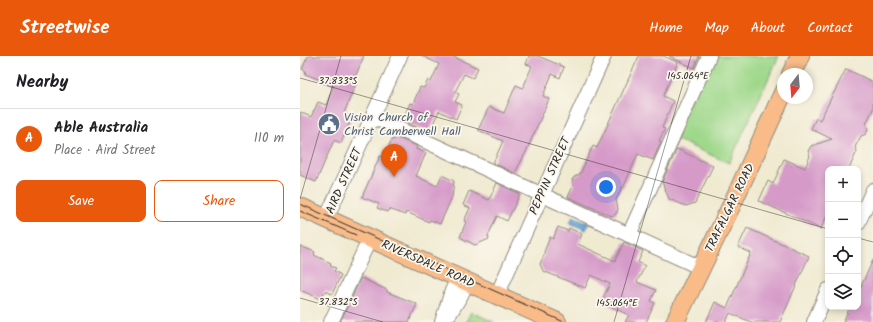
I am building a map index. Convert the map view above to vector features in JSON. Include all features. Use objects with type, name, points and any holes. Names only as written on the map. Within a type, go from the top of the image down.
[{"type":"main road","points":[[794,68],[800,56]]},
{"type":"main road","name":"TRAFALGAR ROAD","points":[[675,322],[733,202],[778,104]]},
{"type":"main road","name":"RIVERSDALE ROAD","points":[[300,207],[557,322]]},
{"type":"street","name":"AIRD STREET","points":[[326,219],[400,56]]},
{"type":"street","name":"PEPPIN STREET","points":[[496,295],[604,56]]},
{"type":"street","points":[[629,234],[709,56]]},
{"type":"street","points":[[373,118],[701,268]]},
{"type":"street","points":[[861,216],[873,190]]},
{"type":"street","points":[[331,322],[370,238]]},
{"type":"street","points":[[443,322],[461,295],[462,280]]},
{"type":"street","points":[[818,321],[825,299]]},
{"type":"green space","points":[[711,56],[779,56],[729,163],[673,138]]},
{"type":"green space","points":[[471,312],[494,322],[466,322]]},
{"type":"water","points":[[573,216],[589,223],[586,230],[570,223]]},
{"type":"building","points":[[308,56],[364,56],[355,77],[357,81],[344,113],[352,117],[341,143],[334,140],[316,182],[300,175],[300,112],[311,117],[318,102],[326,105],[334,85],[305,74],[306,71],[302,69]]},
{"type":"building","points":[[422,56],[452,56],[478,68],[473,78],[464,74],[455,92],[459,94],[455,102],[462,105],[456,119],[439,111],[429,132],[402,121],[410,103],[413,104],[420,87],[424,88],[428,80],[431,82],[439,64]]},
{"type":"building","points":[[529,56],[538,56],[564,67],[560,78],[552,74],[543,96],[549,99],[526,152],[515,173],[493,163],[503,141],[478,130],[489,107],[504,113],[516,85],[523,88],[532,66],[526,64]]},
{"type":"building","points":[[639,56],[663,56],[678,62],[663,96],[673,101],[662,128],[665,129],[659,141],[661,142],[653,160],[638,154],[616,200],[618,209],[616,214],[612,216],[568,197],[574,184],[572,180],[580,174],[593,146],[597,148]]},
{"type":"building","points":[[669,56],[699,56],[694,68]]},
{"type":"building","points":[[846,69],[873,82],[873,109],[866,124],[868,129],[866,134],[861,136],[855,147],[857,151],[850,166],[825,166],[825,220],[821,229],[759,201],[768,181],[773,184],[784,159],[805,168],[810,156],[808,151],[811,146],[832,139],[811,129],[816,118],[820,120]]},
{"type":"building","points":[[395,137],[417,146],[416,149],[426,153],[416,176],[437,186],[442,175],[454,181],[452,197],[440,224],[430,220],[429,222],[406,212],[405,215],[389,209],[387,212],[377,208],[379,204],[362,197],[380,156],[384,157],[392,139],[394,140]]},
{"type":"building","points":[[677,149],[713,166],[695,203],[686,206],[669,199],[662,182]]},
{"type":"building","points":[[497,183],[520,194],[507,221],[497,216],[488,236],[489,239],[475,245],[460,237],[466,222],[464,221],[470,208],[463,205],[469,191],[489,200]]},
{"type":"building","points":[[558,227],[568,231],[569,228],[582,234],[578,244],[615,261],[624,242],[643,251],[638,262],[645,266],[637,282],[656,290],[651,301],[655,303],[646,322],[625,322],[629,315],[601,302],[610,284],[591,275],[585,288],[543,271],[540,264],[545,253],[544,252],[550,237],[553,239]]},
{"type":"building","points":[[747,228],[809,256],[780,322],[751,322],[730,313],[726,322],[706,322],[715,302],[727,308],[751,253],[738,247]]},
{"type":"building","points":[[300,246],[315,252],[314,255],[331,263],[330,266],[336,268],[334,271],[341,275],[332,294],[325,291],[321,299],[300,290]]},
{"type":"building","points":[[873,260],[873,322],[843,322],[849,310],[861,310],[861,286]]},
{"type":"building","points":[[361,278],[387,290],[387,292],[417,304],[409,322],[340,322]]},
{"type":"tram line","points":[[300,204],[564,322]]},
{"type":"tram line","points":[[300,211],[356,235]]},
{"type":"place","name":"Vision Church of Christ Camberwell Hall","points":[[329,124]]},
{"type":"place","name":"Able Australia","points":[[394,177]]}]
